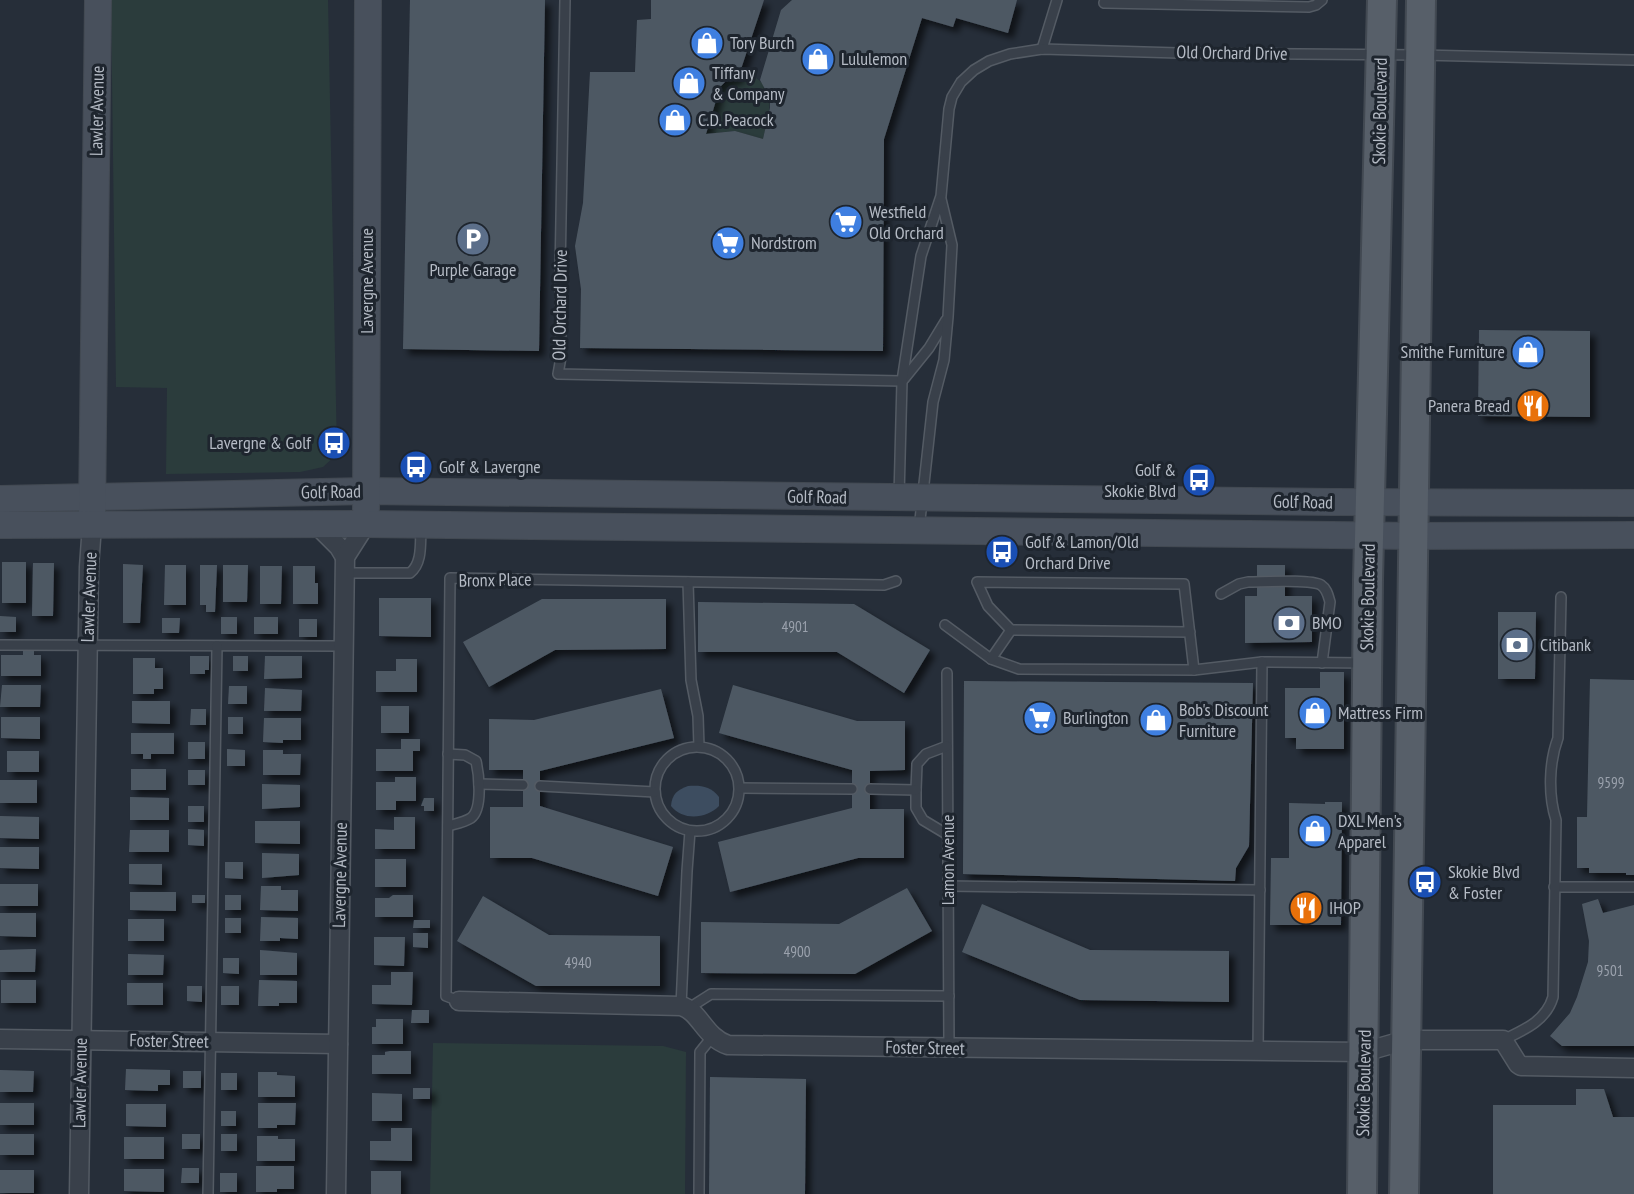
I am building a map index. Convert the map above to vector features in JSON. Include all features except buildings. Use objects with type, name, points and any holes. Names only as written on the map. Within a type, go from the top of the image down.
[{"type":"main road","name":"Lawler Avenue","points":[[92,525],[98,0]]},
{"type":"main road","name":"Lavergne Avenue","points":[[366,524],[368,0]]},
{"type":"main road","name":"Skokie Boulevard","points":[[1362,1194],[1366,663],[1382,0]]},
{"type":"main road","points":[[1404,1194],[1421,0]]},
{"type":"main road","name":"Golf Road","points":[[0,499],[366,491],[1415,503],[1634,503]]},
{"type":"main road","name":"Golf Road","points":[[0,525],[366,524],[1414,536],[1634,536]]},
{"type":"street","points":[[345,565],[366,524]]},
{"type":"street","name":"Lawler Avenue","points":[[79,1194],[89,567],[92,525]]},
{"type":"street","points":[[317,525],[339,547],[345,565]]},
{"type":"street","name":"Lavergne Avenue","points":[[336,1194],[345,565]]},
{"type":"street","points":[[459,1001],[685,1007],[712,1036]]},
{"type":"street","name":"Foster Street","points":[[712,1036],[719,1042],[740,1046],[1364,1052],[1406,1040],[1503,1040]]},
{"type":"street","name":"Foster Street","points":[[0,1039],[338,1044]]},
{"type":"street","points":[[1503,1040],[1521,1066],[1634,1068]]},
{"type":"lane","name":"Old Orchard Drive","points":[[565,0],[560,273],[561,357],[558,374],[903,381]]},
{"type":"lane","points":[[1042,49],[1057,0]]},
{"type":"lane","points":[[1105,0],[1104,3],[1309,6],[1316,5],[1322,0]]},
{"type":"lane","name":"Old Orchard Drive","points":[[919,529],[910,498],[903,381],[921,256],[941,196],[949,108],[952,97],[974,70],[989,61],[1011,54],[1042,49],[1634,60]]},
{"type":"lane","name":"Old Orchard Drive","points":[[910,498],[944,360],[952,245],[941,196]]},
{"type":"lane","points":[[903,381],[929,348],[948,317]]},
{"type":"lane","points":[[345,565],[410,573],[414,571],[418,562],[421,526]]},
{"type":"lane","name":"Bronx Place","points":[[459,1001],[446,996],[450,578],[884,585],[896,581]]},
{"type":"lane","points":[[688,582],[692,680],[698,716],[699,747]]},
{"type":"lane","points":[[1190,632],[1011,630],[988,606],[977,582],[1184,584],[1190,632],[1194,670]]},
{"type":"lane","points":[[1221,594],[1239,584],[1248,582],[1310,582],[1321,585],[1328,592],[1330,602],[1322,663]]},
{"type":"lane","points":[[1503,1040],[1533,1026],[1550,1008],[1553,997],[1556,820],[1552,806],[1552,754],[1558,738],[1562,597]]},
{"type":"lane","points":[[945,625],[991,659],[1019,669],[1194,670],[1262,662],[1366,663]]},
{"type":"lane","points":[[991,659],[1011,630]]},
{"type":"lane","points":[[0,645],[344,646]]},
{"type":"lane","points":[[208,1194],[217,646]]},
{"type":"lane","points":[[1258,1051],[1262,662]]},
{"type":"lane","name":"Lamon Avenue","points":[[947,673],[949,1048]]},
{"type":"lane","points":[[947,746],[926,754],[917,764],[916,808],[923,820],[948,835]]},
{"type":"lane","points":[[699,747],[712,749],[723,755],[732,764],[738,776],[740,788],[736,807],[725,822],[709,830],[690,831],[679,828],[662,813],[657,803],[656,780],[667,759],[687,748],[699,747]]},
{"type":"lane","points":[[448,754],[465,755],[476,761],[479,774],[478,809],[471,817],[448,826]]},
{"type":"lane","points":[[479,784],[523,785]]},
{"type":"lane","points":[[540,786],[655,792]]},
{"type":"lane","points":[[740,788],[852,789]]},
{"type":"lane","points":[[870,789],[916,790]]},
{"type":"lane","points":[[690,831],[687,871],[685,1007],[711,994],[949,996]]},
{"type":"lane","points":[[948,886],[1260,890]]},
{"type":"lane","points":[[1554,887],[1634,887]]},
{"type":"lane","points":[[699,1194],[700,1052],[712,1036]]},
{"type":"shaded area","points":[[111,0],[328,0],[337,454],[323,467],[300,472],[166,474],[167,388],[116,387]]},
{"type":"shaded area","points":[[752,76],[766,88],[769,96],[769,112],[763,139],[735,131],[706,134],[720,87],[731,80]]},
{"type":"shaded area","points":[[433,1043],[663,1046],[686,1052],[685,1194],[430,1194]]},
{"type":"water","points":[[688,786],[709,788],[719,797],[719,806],[701,816],[688,816],[676,811],[671,806],[674,795]]},
{"type":"place","name":"Tory Burch","points":[[707,43]]},
{"type":"place","name":"Lululemon","points":[[818,59]]},
{"type":"place","name":"Tiffany & Company","points":[[689,83]]},
{"type":"place","name":"C.D. Peacock","points":[[675,120]]},
{"type":"place","name":"Westfield Old Orchard","points":[[846,222]]},
{"type":"place","name":"Purple Garage","points":[[473,239]]},
{"type":"place","name":"Nordstrom","points":[[728,243]]},
{"type":"place","name":"Smithe Furniture","points":[[1528,352]]},
{"type":"place","name":"Panera Bread","points":[[1533,406]]},
{"type":"place","name":"Lavergne & Golf","points":[[334,443]]},
{"type":"place","name":"Golf & Lavergne","points":[[416,467]]},
{"type":"place","name":"Golf & Skokie Blvd","points":[[1199,480]]},
{"type":"place","name":"Golf & Lamon/Old Orchard Drive","points":[[1002,552]]},
{"type":"place","name":"BMO","points":[[1289,623]]},
{"type":"place","name":"Citibank","points":[[1517,645]]},
{"type":"place","name":"Mattress Firm","points":[[1315,713]]},
{"type":"place","name":"Burlington","points":[[1040,718]]},
{"type":"place","name":"Bob's Discount Furniture","points":[[1156,720]]},
{"type":"place","name":"DXL Men's Apparel","points":[[1315,831]]},
{"type":"place","name":"Skokie Blvd & Foster","points":[[1425,882]]},
{"type":"place","name":"IHOP","points":[[1306,908]]}]
